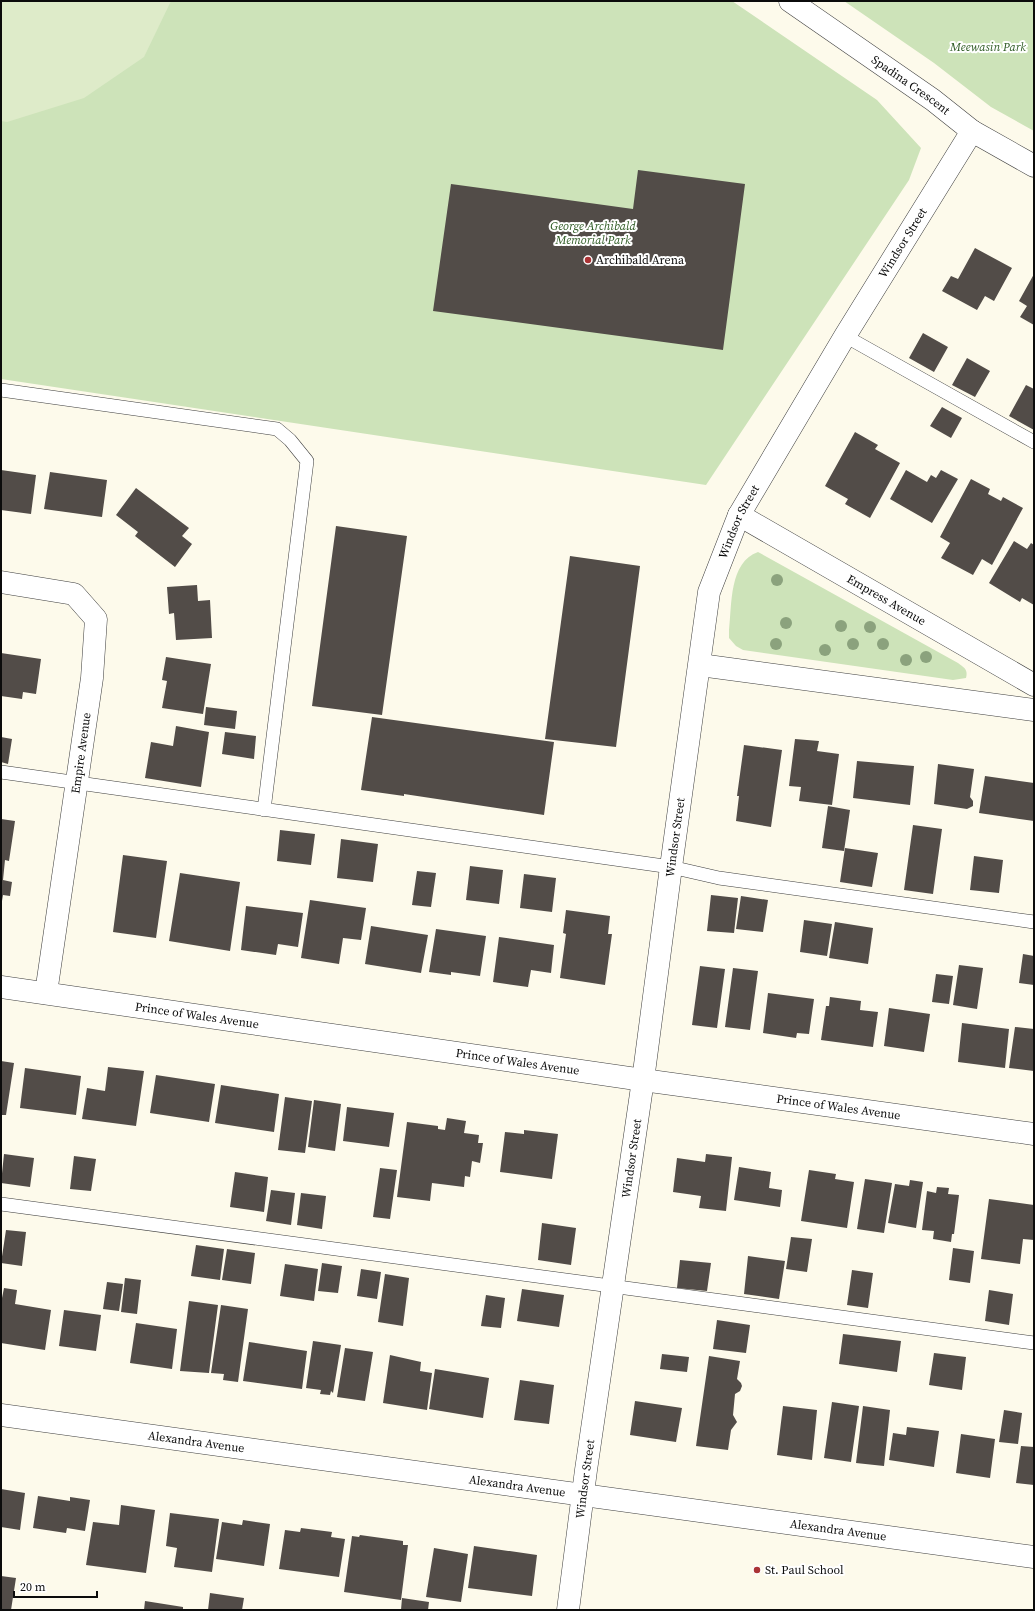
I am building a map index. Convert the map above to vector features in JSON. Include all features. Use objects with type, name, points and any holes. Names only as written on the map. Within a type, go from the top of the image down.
[{"type":"street","name":"Spadina Crescent","points":[[790,1],[933,100],[972,131],[1034,166]]},
{"type":"street","name":"Windsor Street","points":[[568,1610],[583,1494],[644,1080],[671,867],[709,592],[739,515],[846,336],[972,131]]},
{"type":"street","name":"Empress Avenue","points":[[739,515],[1034,685]]},
{"type":"street","name":"Empire Avenue","points":[[1,582],[74,594],[96,619],[92,678],[46,993]]},
{"type":"street","points":[[700,665],[1034,710]]},
{"type":"street","name":"Prince of Wales Avenue","points":[[1,988],[46,993],[644,1080],[1034,1134]]},
{"type":"street","name":"Alexandra Avenue","points":[[1,1416],[396,1471],[583,1494],[1034,1557]]},
{"type":"lane","points":[[846,336],[1034,442]]},
{"type":"lane","points":[[1,390],[277,429],[290,440],[307,461],[264,810]]},
{"type":"lane","points":[[1,772],[671,867],[727,879],[1034,922]]},
{"type":"lane","points":[[1,1204],[1034,1344]]},
{"type":"green space","name":"George Archibald Memorial Park","points":[[1,1],[732,1],[877,100],[921,148],[909,180],[706,485],[1,379]]},
{"type":"green space","points":[[1,1],[171,1],[144,57],[84,98],[7,122],[1,121]]},
{"type":"green space","name":"Meewasin Park","points":[[844,1],[1034,1],[1034,131],[991,107],[934,63]]},
{"type":"green space","points":[[758,552],[958,663],[965,669],[967,673],[966,678],[953,680],[743,650],[736,646],[729,638],[734,585],[737,574],[742,565],[749,557]]},
{"type":"building","name":"Archibald Arena","points":[[638,170],[745,184],[723,350],[433,311],[451,184],[633,209]]},
{"type":"building","points":[[975,248],[1012,268],[994,301],[985,296],[977,310],[942,291],[951,276],[958,279]]},
{"type":"building","points":[[1034,274],[1034,325],[1020,317],[1027,306],[1019,301]]},
{"type":"building","points":[[923,333],[948,347],[934,372],[909,358]]},
{"type":"building","points":[[967,358],[990,371],[975,397],[952,385]]},
{"type":"building","points":[[1026,385],[1034,389],[1034,430],[1009,416]]},
{"type":"building","points":[[942,407],[962,418],[951,438],[930,426]]},
{"type":"building","points":[[855,432],[878,445],[875,449],[900,463],[870,518],[845,504],[848,499],[825,486]]},
{"type":"building","points":[[1,470],[36,475],[31,514],[1,510]]},
{"type":"building","points":[[906,470],[927,482],[931,475],[936,478],[941,470],[958,479],[932,523],[890,499]]},
{"type":"building","points":[[50,472],[107,480],[102,517],[44,509]]},
{"type":"building","points":[[971,479],[990,489],[988,494],[1001,501],[1003,497],[1023,508],[992,565],[982,559],[973,575],[941,558],[950,543],[940,537]]},
{"type":"building","points":[[136,488],[189,528],[182,536],[192,544],[175,567],[135,536],[138,532],[116,515]]},
{"type":"building","points":[[336,526],[407,536],[382,715],[312,706]]},
{"type":"building","points":[[1014,541],[1027,549],[1031,543],[1034,545],[1034,605],[1022,598],[1020,602],[989,583]]},
{"type":"building","points":[[570,556],[640,566],[616,747],[545,739]]},
{"type":"building","points":[[197,585],[198,601],[210,600],[212,638],[176,640],[174,613],[169,614],[167,587]]},
{"type":"building","points":[[1,653],[41,659],[36,694],[23,692],[22,699],[1,696]]},
{"type":"building","points":[[166,657],[211,664],[203,714],[162,708],[167,681],[162,680]]},
{"type":"building","points":[[206,707],[237,711],[235,729],[204,725]]},
{"type":"building","points":[[372,717],[554,742],[544,815],[404,794],[404,796],[361,790]]},
{"type":"building","points":[[176,726],[209,732],[201,787],[145,778],[151,742],[173,746]]},
{"type":"building","points":[[225,732],[256,736],[254,759],[222,754]]},
{"type":"building","points":[[1,737],[12,739],[8,764],[1,762]]},
{"type":"building","points":[[795,739],[819,741],[817,751],[839,754],[832,805],[799,801],[801,787],[789,786]]},
{"type":"building","points":[[744,745],[782,750],[771,827],[736,821],[739,796],[737,796]]},
{"type":"building","points":[[857,761],[914,766],[910,805],[853,798]]},
{"type":"building","points":[[938,764],[974,769],[970,797],[973,801],[973,806],[967,809],[934,804]]},
{"type":"building","points":[[985,776],[1034,783],[1034,821],[979,813]]},
{"type":"building","points":[[828,806],[850,810],[844,851],[822,848]]},
{"type":"building","points":[[1,819],[15,821],[9,861],[5,860],[3,880],[12,882],[10,896],[3,895],[2,901]]},
{"type":"building","points":[[913,825],[942,829],[933,894],[904,890]]},
{"type":"building","points":[[280,830],[315,834],[311,865],[277,861]]},
{"type":"building","points":[[341,839],[378,844],[373,882],[337,878]]},
{"type":"building","points":[[845,848],[878,853],[872,887],[840,882]]},
{"type":"building","points":[[123,855],[167,861],[156,938],[113,932]]},
{"type":"building","points":[[974,856],[1003,860],[999,893],[970,890]]},
{"type":"building","points":[[470,866],[503,870],[499,904],[466,900]]},
{"type":"building","points":[[417,871],[436,873],[431,907],[412,905]]},
{"type":"building","points":[[180,873],[240,882],[230,951],[169,941]]},
{"type":"building","points":[[524,874],[556,878],[552,912],[520,908]]},
{"type":"building","points":[[711,895],[738,898],[734,933],[707,931]]},
{"type":"building","points":[[741,896],[768,900],[763,932],[736,929]]},
{"type":"building","points":[[310,900],[366,908],[361,940],[343,938],[339,964],[301,958]]},
{"type":"building","points":[[246,906],[303,913],[298,947],[278,944],[276,955],[241,950]]},
{"type":"building","points":[[566,910],[610,916],[608,934],[612,934],[605,985],[560,978],[566,934],[563,933]]},
{"type":"building","points":[[804,920],[832,924],[827,956],[800,952]]},
{"type":"building","points":[[835,922],[873,928],[868,964],[829,958]]},
{"type":"building","points":[[371,926],[428,935],[421,973],[365,964]]},
{"type":"building","points":[[436,929],[486,936],[480,976],[451,972],[451,975],[429,972]]},
{"type":"building","points":[[499,937],[554,945],[551,973],[531,970],[528,987],[493,982]]},
{"type":"building","points":[[1023,954],[1034,956],[1034,985],[1019,983]]},
{"type":"building","points":[[959,965],[983,968],[977,1009],[953,1005]]},
{"type":"building","points":[[700,966],[725,969],[717,1028],[692,1025]]},
{"type":"building","points":[[733,968],[758,971],[750,1030],[725,1027]]},
{"type":"building","points":[[936,974],[953,976],[949,1004],[932,1002]]},
{"type":"building","points":[[768,993],[814,999],[809,1034],[797,1033],[796,1038],[763,1033]]},
{"type":"building","points":[[830,997],[861,1001],[860,1010],[878,1012],[873,1047],[821,1040],[826,1006],[829,1006]]},
{"type":"building","points":[[889,1008],[930,1014],[924,1052],[884,1046]]},
{"type":"building","points":[[962,1023],[1009,1029],[1005,1068],[958,1062]]},
{"type":"building","points":[[1015,1027],[1034,1029],[1034,1071],[1009,1068]]},
{"type":"building","points":[[1,1061],[14,1063],[6,1115],[1,1115]]},
{"type":"building","points":[[108,1067],[144,1071],[136,1126],[82,1119],[87,1088],[105,1091]]},
{"type":"building","points":[[25,1068],[81,1076],[76,1115],[20,1108]]},
{"type":"building","points":[[156,1075],[215,1084],[209,1122],[150,1113]]},
{"type":"building","points":[[221,1085],[279,1094],[274,1132],[215,1123]]},
{"type":"building","points":[[285,1097],[312,1101],[305,1153],[278,1150]]},
{"type":"building","points":[[314,1100],[341,1104],[335,1151],[308,1147]]},
{"type":"building","points":[[347,1107],[394,1113],[389,1147],[343,1141]]},
{"type":"building","points":[[447,1118],[466,1121],[464,1133],[479,1135],[478,1143],[483,1143],[480,1163],[472,1161],[470,1177],[465,1176],[464,1187],[432,1183],[430,1201],[397,1197],[407,1122],[438,1126],[438,1129],[445,1130]]},
{"type":"building","points":[[524,1130],[558,1134],[552,1179],[500,1172],[505,1132],[524,1134]]},
{"type":"building","points":[[4,1154],[34,1158],[30,1187],[1,1183]]},
{"type":"building","points":[[706,1154],[732,1157],[726,1211],[699,1208],[701,1196],[673,1192],[677,1158],[705,1162]]},
{"type":"building","points":[[74,1156],[96,1159],[91,1191],[70,1189]]},
{"type":"building","points":[[739,1167],[771,1172],[769,1188],[782,1190],[780,1207],[734,1200]]},
{"type":"building","points":[[380,1168],[397,1170],[390,1219],[373,1217]]},
{"type":"building","points":[[809,1170],[836,1174],[835,1179],[854,1182],[847,1228],[801,1221]]},
{"type":"building","points":[[235,1172],[268,1177],[264,1212],[230,1207]]},
{"type":"building","points":[[865,1179],[892,1183],[884,1233],[857,1229]]},
{"type":"building","points":[[910,1180],[923,1182],[916,1228],[888,1223],[895,1184],[909,1186]]},
{"type":"building","points":[[937,1187],[949,1188],[948,1194],[959,1195],[954,1234],[952,1234],[951,1242],[933,1239],[934,1231],[922,1230],[927,1191],[936,1193]]},
{"type":"building","points":[[271,1190],[295,1193],[291,1225],[266,1221]]},
{"type":"building","points":[[301,1193],[326,1196],[322,1229],[297,1225]]},
{"type":"building","points":[[989,1199],[1034,1205],[1034,1240],[1023,1239],[1020,1264],[981,1259]]},
{"type":"building","points":[[542,1223],[576,1228],[571,1265],[538,1260]]},
{"type":"building","points":[[6,1230],[26,1232],[22,1266],[1,1263]]},
{"type":"building","points":[[791,1237],[812,1239],[807,1272],[786,1269]]},
{"type":"building","points":[[196,1245],[224,1249],[220,1280],[191,1276]]},
{"type":"building","points":[[953,1248],[974,1251],[970,1283],[949,1280]]},
{"type":"building","points":[[227,1249],[255,1253],[251,1284],[222,1280]]},
{"type":"building","points":[[748,1256],[785,1261],[779,1299],[744,1294]]},
{"type":"building","points":[[680,1260],[711,1263],[707,1291],[677,1288]]},
{"type":"building","points":[[322,1263],[342,1266],[338,1293],[318,1291]]},
{"type":"building","points":[[285,1264],[318,1269],[314,1301],[280,1296]]},
{"type":"building","points":[[361,1269],[381,1272],[377,1299],[357,1296]]},
{"type":"building","points":[[852,1270],[873,1273],[868,1308],[847,1305]]},
{"type":"building","points":[[385,1274],[409,1278],[403,1326],[378,1322]]},
{"type":"building","points":[[125,1278],[141,1280],[137,1314],[121,1312]]},
{"type":"building","points":[[107,1282],[123,1284],[119,1311],[103,1309]]},
{"type":"building","points":[[4,1288],[17,1290],[15,1304],[51,1310],[45,1350],[1,1343],[1,1303]]},
{"type":"building","points":[[522,1289],[564,1295],[559,1327],[517,1321]]},
{"type":"building","points":[[989,1290],[1013,1294],[1009,1325],[985,1321]]},
{"type":"building","points":[[486,1295],[505,1298],[501,1328],[481,1326]]},
{"type":"building","points":[[189,1301],[218,1305],[209,1373],[180,1371]]},
{"type":"building","points":[[221,1305],[248,1309],[238,1382],[223,1380],[224,1374],[211,1373]]},
{"type":"building","points":[[64,1310],[101,1315],[96,1351],[59,1346]]},
{"type":"building","points":[[717,1320],[750,1325],[746,1353],[713,1349]]},
{"type":"building","points":[[136,1323],[177,1329],[172,1369],[130,1363]]},
{"type":"building","points":[[843,1334],[901,1341],[897,1372],[839,1364]]},
{"type":"building","points":[[313,1341],[341,1345],[333,1393],[331,1391],[330,1395],[320,1394],[321,1390],[306,1388]]},
{"type":"building","points":[[249,1342],[307,1351],[302,1389],[243,1381]]},
{"type":"building","points":[[345,1348],[373,1352],[365,1401],[337,1397]]},
{"type":"building","points":[[934,1353],[966,1357],[962,1390],[929,1385]]},
{"type":"building","points":[[662,1354],[689,1357],[687,1372],[660,1369]]},
{"type":"building","points":[[390,1355],[421,1362],[420,1371],[432,1373],[427,1410],[383,1403]]},
{"type":"building","points":[[709,1356],[740,1361],[737,1379],[742,1386],[740,1391],[735,1394],[733,1415],[737,1422],[731,1430],[728,1450],[696,1446]]},
{"type":"building","points":[[435,1369],[489,1378],[483,1418],[429,1409]]},
{"type":"building","points":[[520,1380],[554,1385],[549,1424],[514,1420]]},
{"type":"building","points":[[635,1401],[682,1408],[676,1442],[630,1435]]},
{"type":"building","points":[[832,1402],[859,1406],[851,1462],[824,1458]]},
{"type":"building","points":[[783,1406],[817,1410],[812,1460],[777,1455]]},
{"type":"building","points":[[863,1406],[890,1410],[884,1466],[856,1463]]},
{"type":"building","points":[[1004,1410],[1022,1413],[1018,1444],[999,1442]]},
{"type":"building","points":[[907,1427],[939,1431],[934,1467],[889,1460],[893,1433],[906,1435]]},
{"type":"building","points":[[961,1434],[995,1439],[990,1478],[956,1473]]},
{"type":"building","points":[[1021,1446],[1034,1447],[1034,1485],[1016,1483]]},
{"type":"building","points":[[1,1489],[25,1493],[20,1530],[1,1527]]},
{"type":"building","points":[[38,1496],[70,1501],[70,1497],[90,1500],[85,1531],[67,1528],[66,1533],[33,1528]]},
{"type":"building","points":[[121,1505],[155,1510],[146,1573],[86,1565],[93,1522],[119,1525]]},
{"type":"building","points":[[170,1513],[219,1519],[212,1572],[174,1567],[177,1548],[166,1546]]},
{"type":"building","points":[[243,1520],[270,1524],[264,1566],[216,1559],[222,1522],[242,1525]]},
{"type":"building","points":[[301,1528],[332,1532],[331,1537],[345,1539],[339,1577],[279,1569],[285,1530],[300,1532]]},
{"type":"building","points":[[360,1535],[403,1541],[403,1545],[408,1545],[401,1600],[344,1592],[352,1536],[359,1537]]},
{"type":"building","points":[[474,1546],[537,1555],[532,1596],[468,1588]]},
{"type":"building","points":[[434,1548],[468,1554],[461,1602],[426,1597]]},
{"type":"building","points":[[1,1576],[16,1578],[11,1610],[1,1610]]},
{"type":"building","points":[[210,1593],[244,1598],[242,1610],[208,1610]]},
{"type":"building","points":[[402,1598],[429,1602],[428,1610],[401,1610]]},
{"type":"building","points":[[145,1601],[183,1607],[183,1610],[144,1610]]},
{"type":"place","name":"Archibald Arena","points":[[588,260]]},
{"type":"place","name":"St. Paul School","points":[[757,1570]]}]
